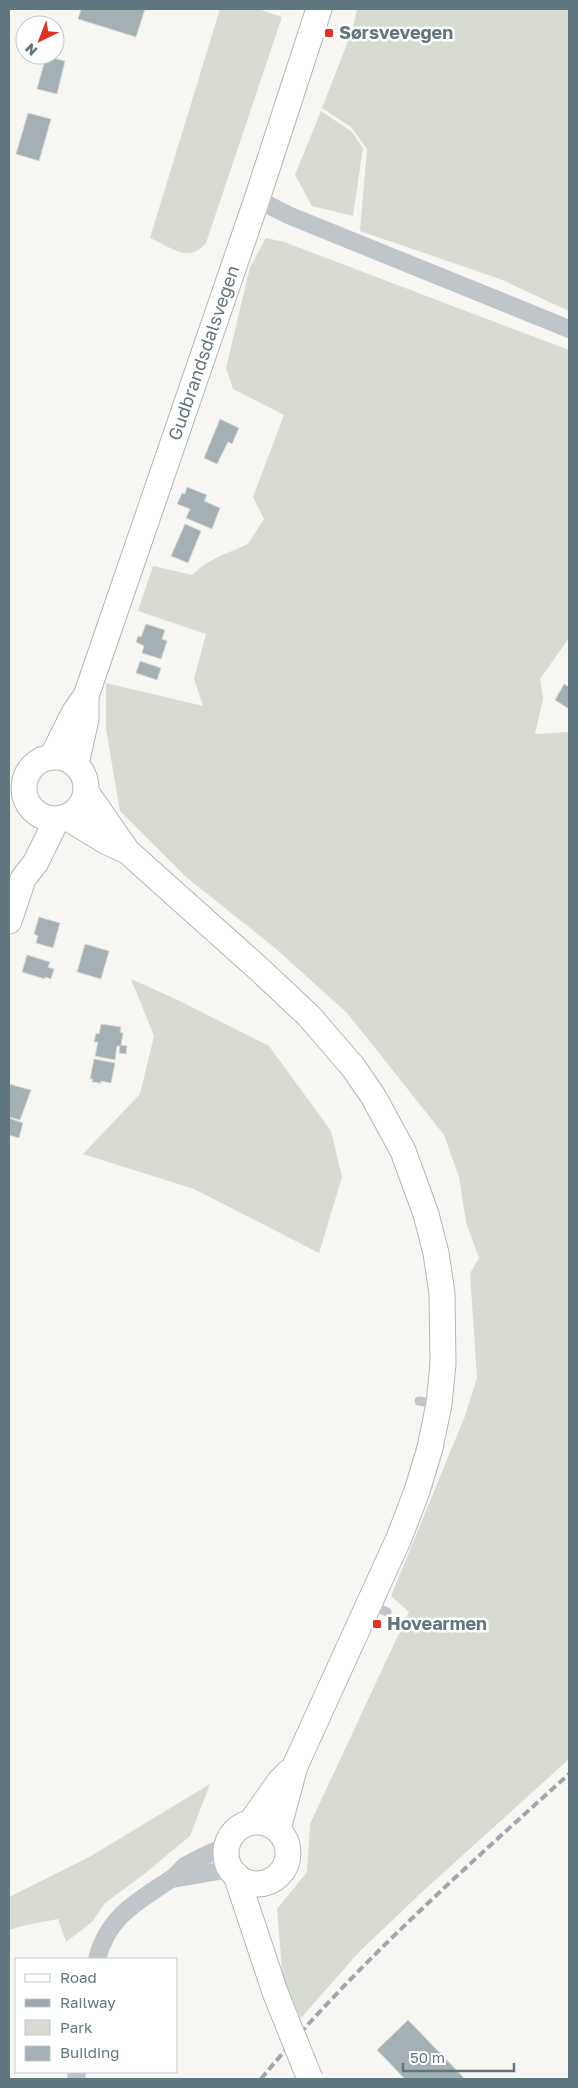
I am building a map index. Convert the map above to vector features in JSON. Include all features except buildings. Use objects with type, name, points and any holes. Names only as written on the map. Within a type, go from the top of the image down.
[{"type":"main road","name":"Gudbrandsdalsvegen","points":[[52,757],[74,713],[86,696],[257,199],[320,9]]},
{"type":"main road","name":"Gudbrandsdalsvegen","points":[[76,764],[86,719],[86,696]]},
{"type":"main road","points":[[9,921],[23,879],[25,857],[52,816],[79,808],[86,792],[85,777],[76,764],[65,758],[52,757],[39,761],[33,766],[24,783],[26,799],[52,816],[127,851]]},
{"type":"main road","points":[[86,792],[127,851],[309,1016],[353,1067],[387,1119],[417,1184],[436,1253],[442,1293],[444,1328],[443,1364],[429,1403],[430,1448],[417,1491],[399,1538],[378,1608],[295,1766],[278,1829]]},
{"type":"main road","points":[[251,1822],[280,1781],[295,1766]]},
{"type":"main road","points":[[231,1863],[247,1882],[264,1883],[280,1874],[288,1861],[288,1845],[278,1829],[264,1822],[251,1822],[238,1828],[232,1834],[231,1863],[252,1926],[261,1946],[275,1992],[310,2079]]},
{"type":"main road","points":[[261,1946],[264,1883]]},
{"type":"street","points":[[257,199],[288,215],[569,329]]},
{"type":"street","points":[[171,1879],[231,1863]]},
{"type":"street","points":[[97,1958],[109,1931],[122,1914],[138,1899],[171,1879],[184,1867],[231,1863]]},
{"type":"green space","points":[[220,9],[258,9],[282,17],[206,243],[200,249],[186,253],[172,249],[150,238]]},
{"type":"green space","points":[[357,9],[569,9],[569,311],[500,279],[360,231],[367,149],[351,127],[322,108],[352,31]]},
{"type":"green space","points":[[321,111],[352,132],[363,148],[353,216],[312,206],[295,175]]},
{"type":"green space","points":[[266,238],[284,242],[569,350],[569,638],[540,679],[543,699],[535,734],[569,732],[569,1759],[421,1893],[358,1953],[301,2018],[283,1981],[277,1909],[307,1872],[310,1824],[409,1612],[391,1596],[465,1416],[477,1378],[470,1273],[479,1258],[466,1222],[459,1177],[444,1135],[347,1013],[275,948],[186,877],[120,811],[106,729],[106,683],[203,706],[194,679],[206,634],[138,611],[153,566],[192,575],[202,566],[218,557],[248,544],[264,519],[253,497],[284,415],[233,389],[226,368],[250,267]]},
{"type":"green space","points":[[131,979],[180,1001],[269,1046],[331,1131],[342,1177],[319,1253],[194,1189],[83,1154],[140,1094],[154,1036]]},
{"type":"green space","points":[[210,1784],[190,1836],[143,1875],[105,1903],[92,1922],[66,1942],[58,1919],[9,1930],[9,1897],[91,1856]]},
{"type":"railway","points":[[261,2079],[333,1998],[409,1921],[569,1774]]},
{"type":"place","name":"Sørsvevegen","points":[[329,33]]},
{"type":"place","name":"Hovearmen","points":[[377,1624]]}]
